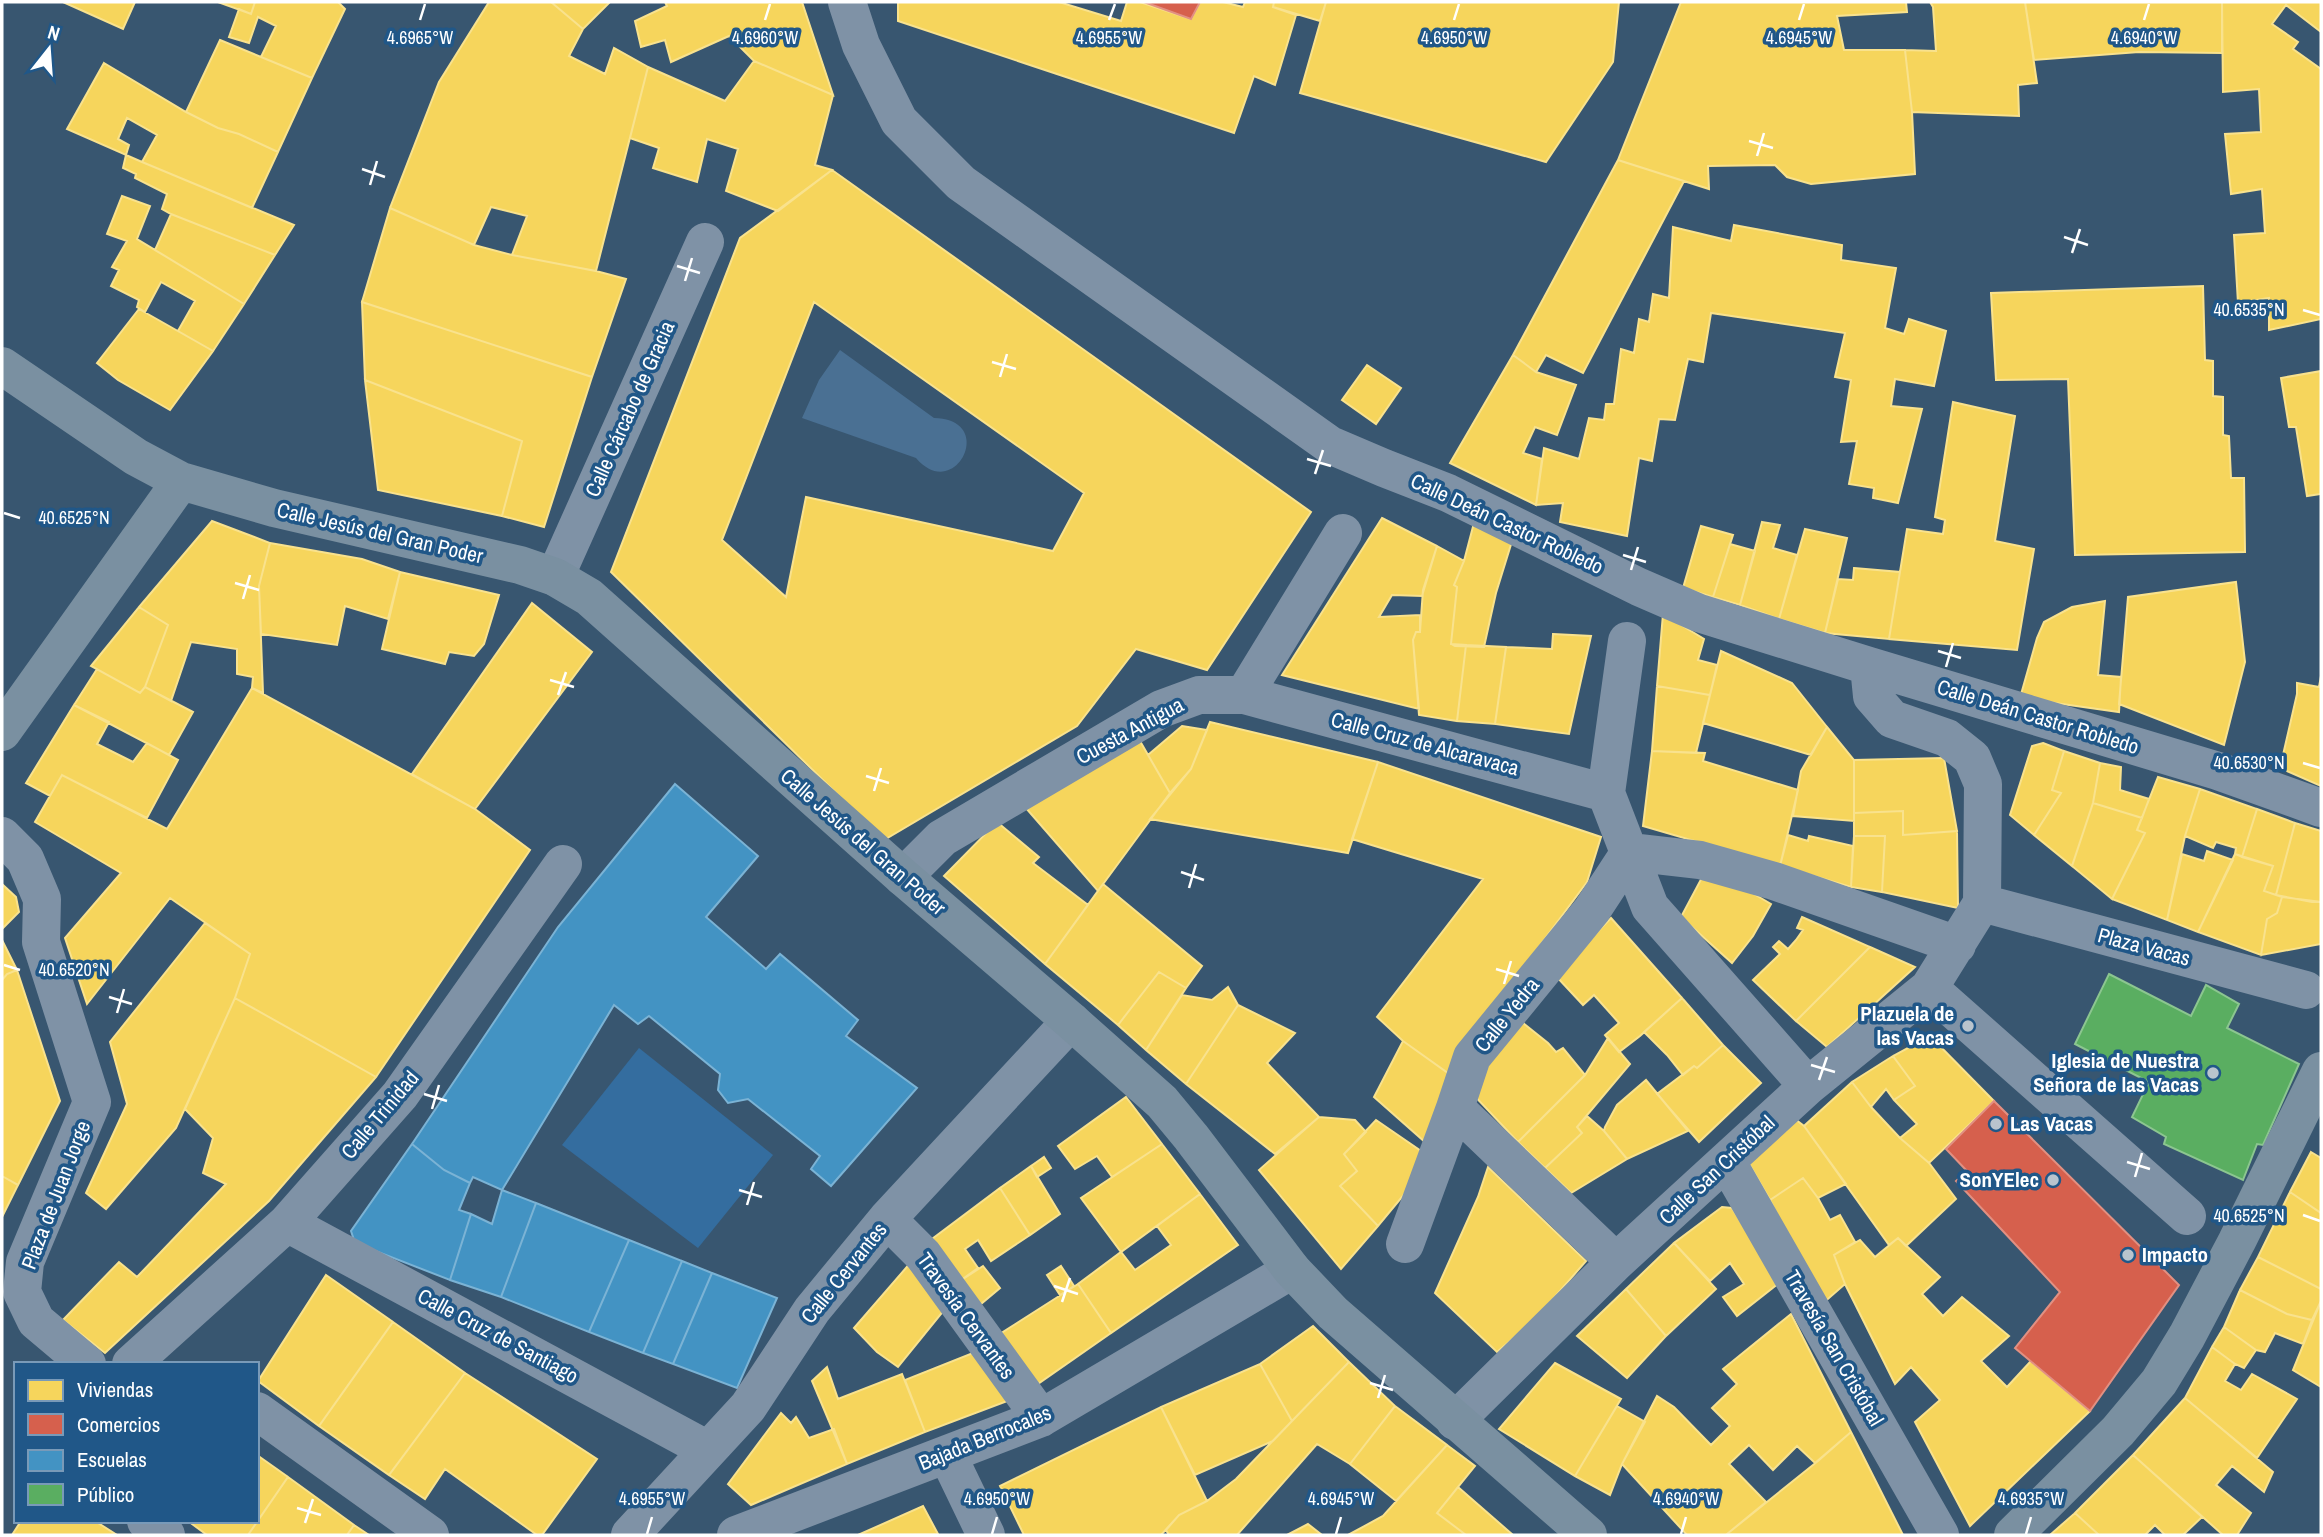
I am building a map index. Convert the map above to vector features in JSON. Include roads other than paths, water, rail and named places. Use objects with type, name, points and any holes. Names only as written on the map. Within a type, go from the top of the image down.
[{"type":"street","name":"Calle Deán Castor Robledo","points":[[847,2],[861,45],[899,121],[961,183],[1330,445],[1448,493],[1627,581],[1699,613],[2218,771],[2321,808]]},
{"type":"street","name":"Calle Cárcabo de Gracia","points":[[555,577],[705,242]]},
{"type":"street","name":"Calle Jesús del Gran Poder","points":[[2,366],[136,457],[181,481],[274,508],[520,565],[555,577],[589,597],[903,877],[1162,1102],[1292,1270],[1333,1313],[1588,1535]]},
{"type":"street","points":[[4,720],[181,481]]},
{"type":"street","points":[[1244,695],[1343,533]]},
{"type":"street","points":[[1627,641],[1606,793],[1650,907],[1808,1086],[1929,988],[1982,903],[1983,784],[1972,758],[1947,738],[1892,719],[1872,696],[1869,666]]},
{"type":"street","name":"Cuesta Antigua","points":[[903,877],[942,838],[1161,709],[1199,695],[1244,695]]},
{"type":"street","name":"Calle Cruz de Alcaravaca","points":[[1244,695],[1606,793]]},
{"type":"street","name":"Plaza de Juan Jorge","points":[[2,836],[25,859],[42,899],[41,942],[92,1102],[24,1262],[22,1292],[36,1321],[85,1362]]},
{"type":"street","points":[[1630,852],[1700,860],[1774,881],[1957,945]]},
{"type":"street","name":"Calle Yedra","points":[[1405,1244],[1472,1057],[1592,910],[1630,852]]},
{"type":"street","name":"Calle Trinidad","points":[[133,1362],[287,1223],[400,1095],[563,864]]},
{"type":"street","name":"Plaza Vacas","points":[[1982,903],[2306,990]]},
{"type":"street","points":[[1929,988],[2187,1216]]},
{"type":"street","name":"Calle Cervantes","points":[[630,1535],[747,1407],[812,1310],[887,1219],[1071,1021]]},
{"type":"street","points":[[2013,1535],[2118,1431],[2159,1382],[2231,1253],[2321,1071]]},
{"type":"street","name":"Calle San Cristóbal","points":[[1455,1421],[1616,1262],[1808,1086]]},
{"type":"street","points":[[1455,1108],[1616,1262]]},
{"type":"street","name":"Travesía San Cristóbal","points":[[1727,1162],[1940,1535]]},
{"type":"street","name":"Travesía Cervantes","points":[[887,1219],[923,1255],[1041,1418]]},
{"type":"street","name":"Calle Cruz de Santiago","points":[[287,1223],[708,1450]]},
{"type":"street","name":"Bajada Berrocales","points":[[736,1535],[1041,1418],[1292,1270]]},
{"type":"street","points":[[259,1412],[430,1535]]},
{"type":"street","points":[[947,1454],[986,1535]]},
{"type":"street","points":[[149,1523],[166,1535]]},
{"type":"place","name":"Plazuela de las Vacas","points":[[1968,1026]]},
{"type":"place","name":"Iglesia de Nuestra Señora de las Vacas","points":[[2213,1073]]},
{"type":"place","name":"Las Vacas","points":[[1996,1124]]},
{"type":"place","name":"SonYElec","points":[[2053,1180]]},
{"type":"place","name":"Impacto","points":[[2128,1255]]}]
